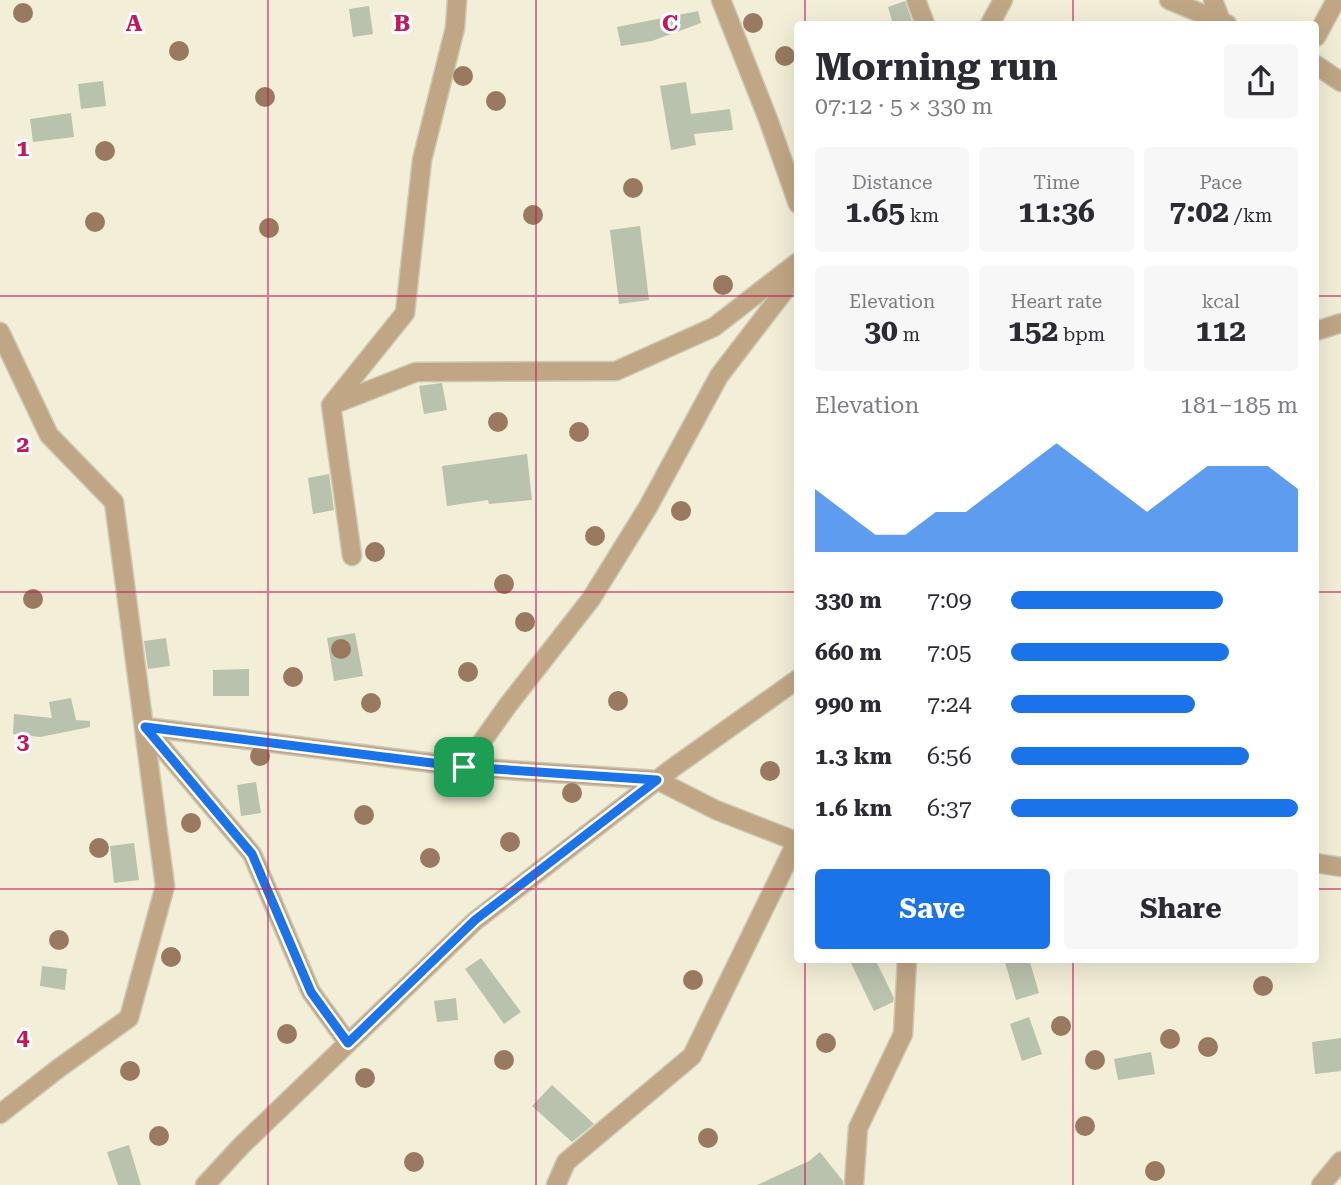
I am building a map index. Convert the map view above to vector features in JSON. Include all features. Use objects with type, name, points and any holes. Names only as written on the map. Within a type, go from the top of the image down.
[{"type":"street","points":[[352,556],[331,405],[405,313],[422,160],[455,28],[457,0]]},
{"type":"street","points":[[721,0],[794,193]]},
{"type":"street","points":[[916,0],[924,21]]},
{"type":"street","points":[[992,21],[1003,0]]},
{"type":"street","points":[[1170,0],[1216,21]]},
{"type":"street","points":[[1213,0],[1222,21]]},
{"type":"street","points":[[1319,31],[1336,0]]},
{"type":"street","points":[[1319,67],[1341,82]]},
{"type":"street","points":[[331,405],[416,372],[616,371],[714,327],[794,265]]},
{"type":"street","points":[[464,767],[508,705],[591,599],[648,507],[719,376],[794,278]]},
{"type":"street","points":[[1319,330],[1341,323]]},
{"type":"street","points":[[0,332],[49,435],[114,502],[165,886],[130,1018],[0,1114]]},
{"type":"street","points":[[205,1185],[242,1145],[475,920],[657,780],[794,682]]},
{"type":"street","points":[[145,727],[464,767],[657,780],[716,810],[794,839]]},
{"type":"street","points":[[145,727],[252,854],[311,992],[348,1043]]},
{"type":"street","points":[[556,1185],[566,1162],[692,1056],[794,849]]},
{"type":"street","points":[[1319,863],[1341,867]]},
{"type":"street","points":[[854,1185],[858,1128],[902,1034],[907,963]]},
{"type":"street","points":[[1321,1185],[1341,1161]]},
{"type":"building","points":[[905,1],[912,21],[892,21],[888,7]]},
{"type":"building","points":[[369,6],[373,34],[353,37],[349,9]]},
{"type":"building","points":[[698,11],[701,23],[652,41],[621,46],[617,27]]},
{"type":"building","points":[[103,81],[106,106],[81,109],[78,84]]},
{"type":"building","points":[[686,82],[691,114],[730,109],[733,130],[694,134],[696,145],[671,150],[660,86]]},
{"type":"building","points":[[71,113],[74,137],[33,142],[30,119]]},
{"type":"building","points":[[640,226],[649,300],[619,304],[610,230]]},
{"type":"building","points":[[442,383],[447,410],[424,414],[419,386]]},
{"type":"building","points":[[527,454],[532,500],[489,504],[488,500],[447,506],[442,466]]},
{"type":"building","points":[[329,474],[334,510],[313,514],[308,478]]},
{"type":"building","points":[[355,633],[363,676],[334,681],[327,638]]},
{"type":"building","points":[[166,638],[170,666],[148,669],[144,641]]},
{"type":"building","points":[[249,669],[249,696],[213,696],[213,670]]},
{"type":"building","points":[[71,698],[76,720],[90,721],[90,727],[40,737],[13,734],[14,714],[52,718],[49,702]]},
{"type":"building","points":[[256,782],[261,813],[241,816],[237,785]]},
{"type":"building","points":[[134,843],[139,880],[114,883],[110,846]]},
{"type":"building","points":[[481,958],[521,1012],[504,1024],[465,969]]},
{"type":"building","points":[[851,963],[877,963],[894,998],[893,1002],[874,1011]]},
{"type":"building","points":[[1005,963],[1030,963],[1039,993],[1016,1000]]},
{"type":"building","points":[[42,966],[67,969],[65,990],[40,986]]},
{"type":"building","points":[[456,998],[458,1020],[437,1022],[434,1001]]},
{"type":"building","points":[[1029,1017],[1042,1054],[1022,1061],[1010,1024]]},
{"type":"building","points":[[1341,1038],[1341,1071],[1315,1074],[1312,1042]]},
{"type":"building","points":[[1151,1052],[1155,1074],[1118,1080],[1114,1059]]},
{"type":"building","points":[[552,1085],[594,1124],[572,1142],[532,1106]]},
{"type":"building","points":[[129,1145],[141,1185],[118,1185],[107,1152]]},
{"type":"building","points":[[820,1152],[843,1181],[843,1185],[757,1185],[809,1161]]},
{"type":"route","points":[[145,727],[304,747],[464,767],[657,780],[475,920],[348,1043],[311,992],[252,854],[145,727]]}]
